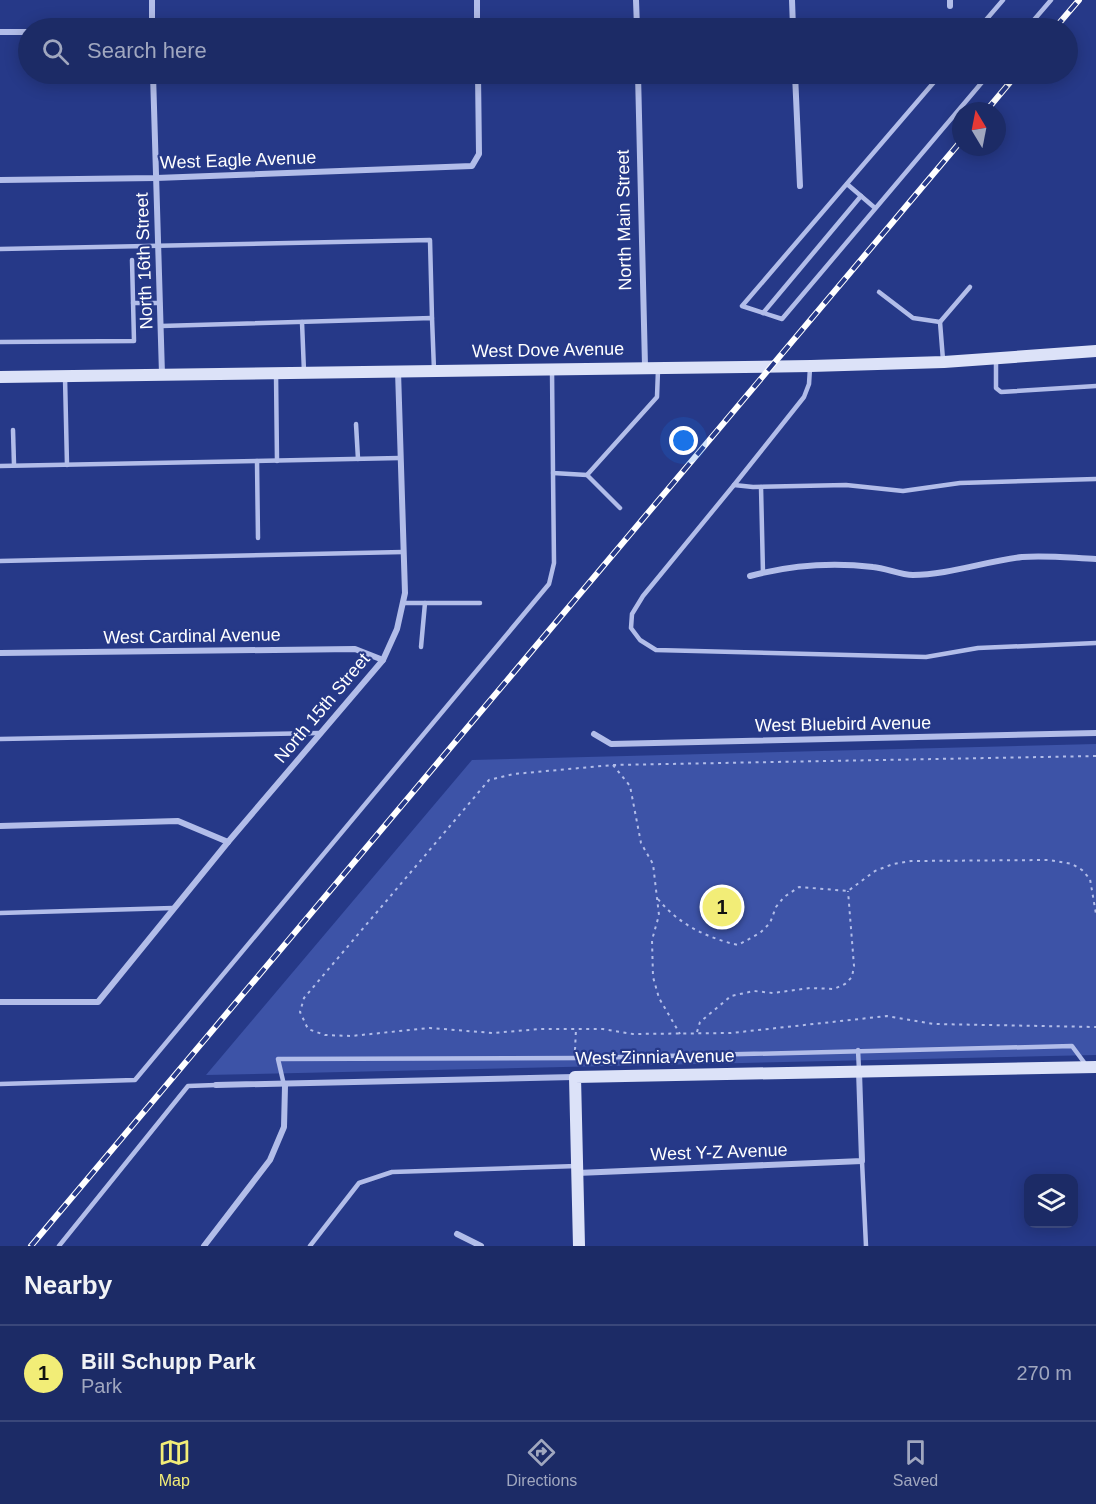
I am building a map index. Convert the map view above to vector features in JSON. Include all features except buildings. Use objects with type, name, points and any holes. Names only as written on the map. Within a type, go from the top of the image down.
[{"type":"main road","name":"West Dove Avenue","points":[[0,377],[652,366],[810,366],[944,362],[1096,351]]},
{"type":"main road","name":"West Zinnia Avenue","points":[[575,1077],[1092,1067]]},
{"type":"main road","points":[[575,1077],[579,1246]]},
{"type":"street","points":[[152,0],[152,18]]},
{"type":"street","points":[[477,0],[477,18]]},
{"type":"street","points":[[636,0],[637,18]]},
{"type":"street","points":[[792,0],[793,18]]},
{"type":"street","points":[[0,32],[18,32]]},
{"type":"street","name":"North 16th Street","points":[[153,84],[162,375]]},
{"type":"street","name":"West Eagle Avenue","points":[[0,180],[156,178],[460,168],[476,163],[479,154],[478,84]]},
{"type":"street","name":"North Main Street","points":[[638,84],[652,366]]},
{"type":"street","points":[[795,84],[800,186]]},
{"type":"street","name":"North 15th Street","points":[[0,1002],[98,1002],[228,842],[383,660],[397,629],[403,603],[398,370]]},
{"type":"street","points":[[750,576],[783,567],[836,563],[879,567],[911,576],[935,574],[964,566],[1024,557],[1096,559]]},
{"type":"street","name":"West Cardinal Avenue","points":[[0,653],[355,649],[383,660]]},
{"type":"street","name":"West Bluebird Avenue","points":[[594,734],[611,744],[1096,733]]},
{"type":"street","points":[[0,826],[178,821],[228,842]]},
{"type":"street","points":[[859,1070],[861,1161]]},
{"type":"street","name":"West Zinnia Avenue","points":[[216,1085],[285,1086],[575,1077]]},
{"type":"street","points":[[204,1246],[270,1160],[284,1127],[285,1086]]},
{"type":"street","name":"West Y-Z Avenue","points":[[577,1169],[861,1161]]},
{"type":"street","points":[[457,1234],[481,1246]]},
{"type":"lane","points":[[988,18],[1003,0]]},
{"type":"lane","points":[[1036,18],[1052,0]]},
{"type":"lane","points":[[932,84],[742,306],[782,319],[980,84]]},
{"type":"lane","points":[[847,184],[875,208]]},
{"type":"lane","points":[[763,313],[861,196]]},
{"type":"lane","points":[[0,249],[430,240],[434,369]]},
{"type":"lane","points":[[0,342],[134,341],[132,260]]},
{"type":"lane","points":[[944,362],[940,322],[970,287]]},
{"type":"lane","points":[[879,292],[913,318],[940,322]]},
{"type":"lane","points":[[133,303],[160,303]]},
{"type":"lane","points":[[161,326],[432,318]]},
{"type":"lane","points":[[302,322],[304,372]]},
{"type":"lane","points":[[996,358],[996,388],[1001,392],[1096,386]]},
{"type":"lane","points":[[587,475],[657,396],[652,366]]},
{"type":"lane","points":[[810,366],[809,384],[804,397],[643,596],[632,614],[631,628],[640,640],[656,650],[676,652],[852,653],[926,657],[978,648],[1096,643]]},
{"type":"lane","points":[[0,1084],[135,1080],[549,584],[554,563],[552,368]]},
{"type":"lane","points":[[276,373],[278,461]]},
{"type":"lane","points":[[65,376],[67,465]]},
{"type":"lane","points":[[356,424],[358,459]]},
{"type":"lane","points":[[13,430],[14,465]]},
{"type":"lane","points":[[0,466],[400,459]]},
{"type":"lane","points":[[257,461],[258,538]]},
{"type":"lane","points":[[554,473],[587,475],[620,508]]},
{"type":"lane","points":[[734,485],[761,487],[846,485],[903,491],[960,483],[1096,479]]},
{"type":"lane","points":[[761,487],[763,573]]},
{"type":"lane","points":[[0,561],[403,552]]},
{"type":"lane","points":[[403,603],[480,603]]},
{"type":"lane","points":[[421,647],[425,603]]},
{"type":"lane","points":[[0,739],[320,733]]},
{"type":"lane","points":[[0,913],[173,908]]},
{"type":"lane","points":[[285,1086],[278,1059],[574,1058],[1072,1046],[1092,1067]]},
{"type":"lane","points":[[858,1050],[859,1070]]},
{"type":"lane","points":[[58,1246],[188,1086],[216,1085]]},
{"type":"lane","points":[[861,1161],[866,1246]]},
{"type":"lane","points":[[310,1246],[359,1183],[392,1172],[577,1169]]},
{"type":"path","points":[[1096,756],[613,765],[514,774],[489,780],[304,998],[300,1012],[308,1029],[325,1035],[351,1036],[430,1028],[493,1033],[576,1029],[633,1034],[731,1033],[887,1016],[934,1024],[1096,1027]]},
{"type":"path","points":[[613,765],[630,786],[641,843],[653,864],[659,915],[652,940],[653,977],[658,998],[680,1034]]},
{"type":"path","points":[[658,899],[676,919],[719,941],[738,945],[760,933],[770,923],[776,907],[784,897],[799,887],[848,891],[875,871],[911,861],[1049,860],[1072,864],[1090,879],[1096,914]]},
{"type":"path","points":[[696,1034],[700,1022],[731,996],[754,991],[773,993],[810,988],[834,989],[845,984],[852,976],[854,966],[848,891]]},
{"type":"path","points":[[574,1058],[576,1029]]},
{"type":"shaded area","points":[[1096,744],[1096,1055],[206,1075],[472,760]]},
{"type":"railway","points":[[1064,18],[1079,0]]},
{"type":"railway","points":[[994,102],[1009,84]]},
{"type":"railway","points":[[31,1246],[952,152]]},
{"type":"place","name":"Bill Schupp Park","points":[[722,907]]}]
